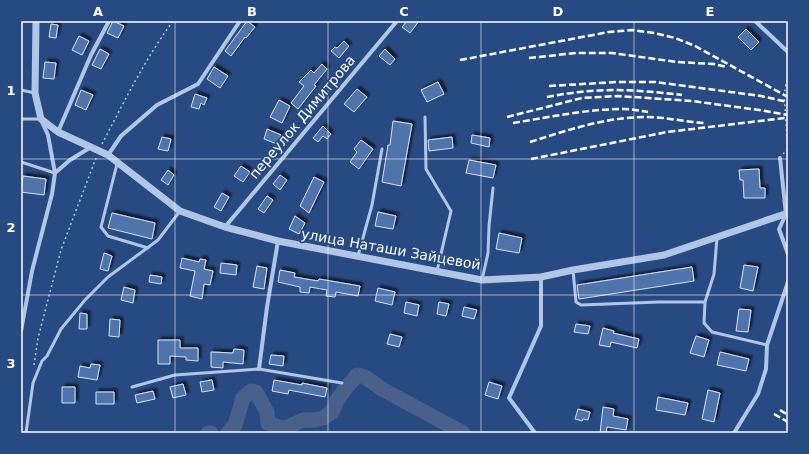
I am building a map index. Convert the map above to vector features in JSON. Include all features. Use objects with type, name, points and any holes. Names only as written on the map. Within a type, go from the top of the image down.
[{"type":"street","points":[[21,331],[32,271],[52,194],[55,174],[48,135],[41,119],[35,93],[36,21]]},
{"type":"street","points":[[58,132],[91,55],[108,21]]},
{"type":"street","points":[[108,155],[121,136],[157,104],[198,84],[240,21]]},
{"type":"street","name":"переулок Димитрова","points":[[225,227],[396,21]]},
{"type":"street","points":[[755,21],[788,52]]},
{"type":"street","name":"улица Наташи Зайцевой","points":[[41,119],[58,132],[108,155],[180,211],[225,227],[278,241],[482,280],[541,277],[573,270],[664,255],[787,214]]},
{"type":"street","points":[[55,174],[70,160],[91,147]]},
{"type":"street","points":[[780,158],[787,214],[779,229],[788,254]]},
{"type":"street","points":[[259,369],[278,241]]},
{"type":"street","points":[[535,433],[509,398],[541,326],[541,277]]},
{"type":"street","points":[[734,433],[758,394],[766,369],[767,345],[788,282]]},
{"type":"lane","points":[[21,90],[35,93]]},
{"type":"lane","points":[[425,117],[426,169],[451,210],[437,271]]},
{"type":"lane","points":[[21,119],[41,119]]},
{"type":"lane","points":[[358,256],[372,205],[382,149]]},
{"type":"lane","points":[[21,162],[55,174]]},
{"type":"lane","points":[[117,163],[101,227],[108,236],[148,248]]},
{"type":"lane","points":[[482,280],[488,253],[493,188]]},
{"type":"lane","points":[[26,433],[34,383],[42,360],[47,356],[62,329],[85,300],[108,277],[158,240],[180,211]]},
{"type":"lane","points":[[717,237],[714,274],[705,302],[704,323],[712,332],[767,345]]},
{"type":"lane","points":[[573,270],[576,302],[581,305],[705,302]]},
{"type":"lane","points":[[132,387],[176,375],[259,369],[342,383]]},
{"type":"path","points":[[33,367],[38,338],[61,250],[99,151],[128,95],[160,40],[173,21]]},
{"type":"path","points":[[780,158],[788,149],[784,94],[788,76]]},
{"type":"building","points":[[113,21],[124,26],[118,38],[107,33]]},
{"type":"building","points":[[247,21],[255,27],[246,38],[245,37],[231,56],[225,51]]},
{"type":"building","points":[[407,21],[419,21],[410,33],[402,27]]},
{"type":"building","points":[[51,24],[58,25],[56,38],[49,37]]},
{"type":"building","points":[[746,29],[759,42],[751,50],[738,37]]},
{"type":"building","points":[[79,36],[89,41],[82,55],[72,50]]},
{"type":"building","points":[[344,41],[349,46],[339,58],[331,51],[335,47],[337,48]]},
{"type":"building","points":[[100,49],[109,54],[101,69],[92,65]]},
{"type":"building","points":[[385,49],[395,59],[390,65],[379,56]]},
{"type":"building","points":[[45,62],[56,63],[54,79],[43,78]]},
{"type":"building","points":[[322,64],[327,69],[298,109],[291,103],[304,86],[299,82],[311,70],[314,73]]},
{"type":"building","points":[[214,67],[228,76],[220,88],[207,79]]},
{"type":"building","points":[[438,82],[444,94],[427,102],[421,90]]},
{"type":"building","points":[[357,89],[367,97],[354,112],[344,104]]},
{"type":"building","points":[[81,90],[93,95],[86,110],[75,105]]},
{"type":"building","points":[[195,94],[207,98],[204,105],[201,103],[199,109],[191,107]]},
{"type":"building","points":[[279,100],[290,106],[282,123],[270,117]]},
{"type":"building","points":[[393,121],[412,124],[401,186],[382,182],[388,145],[390,145]]},
{"type":"building","points":[[323,126],[331,134],[327,139],[323,136],[318,142],[313,138]]},
{"type":"building","points":[[267,129],[281,135],[277,144],[264,139]]},
{"type":"building","points":[[472,135],[490,138],[489,147],[471,143]]},
{"type":"building","points":[[162,137],[171,139],[168,151],[158,149]]},
{"type":"building","points":[[452,137],[453,148],[429,151],[428,140]]},
{"type":"building","points":[[361,140],[373,149],[359,169],[350,162],[357,152],[354,149]]},
{"type":"building","points":[[469,160],[496,165],[493,178],[466,173]]},
{"type":"building","points":[[241,166],[250,172],[243,182],[234,176]]},
{"type":"building","points":[[759,169],[760,188],[765,188],[765,198],[744,198],[743,180],[740,180],[739,170]]},
{"type":"building","points":[[168,170],[174,175],[168,185],[161,180]]},
{"type":"building","points":[[280,175],[287,180],[280,190],[273,184]]},
{"type":"building","points":[[23,176],[46,179],[44,195],[21,192]]},
{"type":"building","points":[[314,177],[324,182],[309,213],[300,206]]},
{"type":"building","points":[[222,193],[229,197],[221,211],[214,207]]},
{"type":"building","points":[[267,196],[273,200],[264,213],[258,209]]},
{"type":"building","points":[[378,212],[396,216],[393,229],[375,226]]},
{"type":"building","points":[[112,213],[155,223],[152,239],[108,228]]},
{"type":"building","points":[[295,216],[305,223],[299,234],[289,229]]},
{"type":"building","points":[[499,233],[522,238],[519,253],[496,249]]},
{"type":"building","points":[[104,253],[112,256],[108,271],[100,269]]},
{"type":"building","points":[[182,258],[199,262],[200,259],[206,260],[204,269],[213,271],[210,285],[204,284],[202,299],[190,296],[195,271],[180,268]]},
{"type":"building","points":[[221,263],[237,265],[236,275],[220,273]]},
{"type":"building","points":[[744,265],[758,267],[753,291],[740,288]]},
{"type":"building","points":[[257,266],[267,268],[264,289],[253,287]]},
{"type":"building","points":[[692,267],[694,281],[579,299],[577,285]]},
{"type":"building","points":[[280,270],[295,273],[294,277],[318,281],[319,279],[360,286],[358,296],[336,292],[335,297],[326,296],[327,290],[310,287],[309,293],[300,292],[300,287],[278,282]]},
{"type":"building","points":[[150,275],[162,277],[161,284],[149,282]]},
{"type":"building","points":[[124,287],[135,290],[133,303],[121,300]]},
{"type":"building","points":[[378,288],[395,292],[392,305],[375,301]]},
{"type":"building","points":[[406,302],[419,305],[417,316],[404,313]]},
{"type":"building","points":[[439,302],[449,304],[446,316],[437,314]]},
{"type":"building","points":[[464,307],[477,310],[474,319],[462,316]]},
{"type":"building","points":[[739,309],[751,310],[748,332],[736,331]]},
{"type":"building","points":[[80,313],[87,314],[87,329],[79,329]]},
{"type":"building","points":[[110,319],[120,320],[119,337],[109,336]]},
{"type":"building","points":[[576,324],[590,326],[588,334],[574,332]]},
{"type":"building","points":[[603,328],[614,331],[613,333],[639,339],[637,348],[611,342],[610,347],[599,345]]},
{"type":"building","points":[[390,334],[402,337],[399,347],[387,344]]},
{"type":"building","points":[[696,336],[709,340],[704,357],[690,353]]},
{"type":"building","points":[[158,340],[180,340],[180,348],[198,348],[198,361],[186,360],[186,357],[170,356],[170,364],[158,364]]},
{"type":"building","points":[[234,349],[244,350],[243,364],[223,362],[223,368],[211,367],[211,352],[233,353]]},
{"type":"building","points":[[720,352],[749,359],[746,371],[717,365]]},
{"type":"building","points":[[271,355],[284,356],[283,366],[269,364]]},
{"type":"building","points":[[91,364],[100,365],[97,380],[78,377],[80,366],[90,368]]},
{"type":"building","points":[[212,380],[214,390],[202,392],[200,382]]},
{"type":"building","points":[[274,380],[302,385],[302,383],[327,388],[325,397],[289,390],[288,394],[272,391]]},
{"type":"building","points":[[489,382],[502,386],[498,399],[485,395]]},
{"type":"building","points":[[183,384],[186,395],[173,398],[170,387]]},
{"type":"building","points":[[62,387],[75,387],[75,403],[62,403]]},
{"type":"building","points":[[708,390],[720,393],[714,422],[702,419]]},
{"type":"building","points":[[153,391],[155,399],[137,403],[135,395]]},
{"type":"building","points":[[96,392],[114,392],[114,404],[96,404]]},
{"type":"building","points":[[658,397],[688,403],[685,415],[656,410]]},
{"type":"building","points":[[603,407],[614,409],[613,416],[628,419],[626,430],[607,427],[606,433],[600,433]]},
{"type":"building","points":[[578,409],[590,412],[588,420],[583,419],[582,421],[575,419]]},
{"type":"waterway","points":[[228,433],[235,425],[243,398],[251,391],[256,392],[267,412],[268,423],[282,428],[288,427],[303,420],[323,418],[332,412],[337,400],[357,375],[365,377],[382,389],[463,433]]},
{"type":"railway","points":[[460,60],[609,32],[632,30],[675,38],[695,46],[788,97]]},
{"type":"railway","points":[[529,58],[576,53],[612,53],[677,62],[714,64],[727,67]]},
{"type":"railway","points":[[549,86],[618,82],[655,82],[761,96],[788,102]]},
{"type":"railway","points":[[547,97],[576,92],[606,90],[644,91],[682,95]]},
{"type":"railway","points":[[507,117],[582,98],[618,96],[692,101],[788,115]]},
{"type":"railway","points":[[513,123],[596,110],[627,109],[648,112]]},
{"type":"railway","points":[[530,142],[587,125],[616,119],[653,117],[704,123]]},
{"type":"railway","points":[[531,159],[667,132],[785,118]]},
{"type":"railway","points":[[780,410],[788,415]]},
{"type":"railway","points":[[774,414],[788,422]]}]
